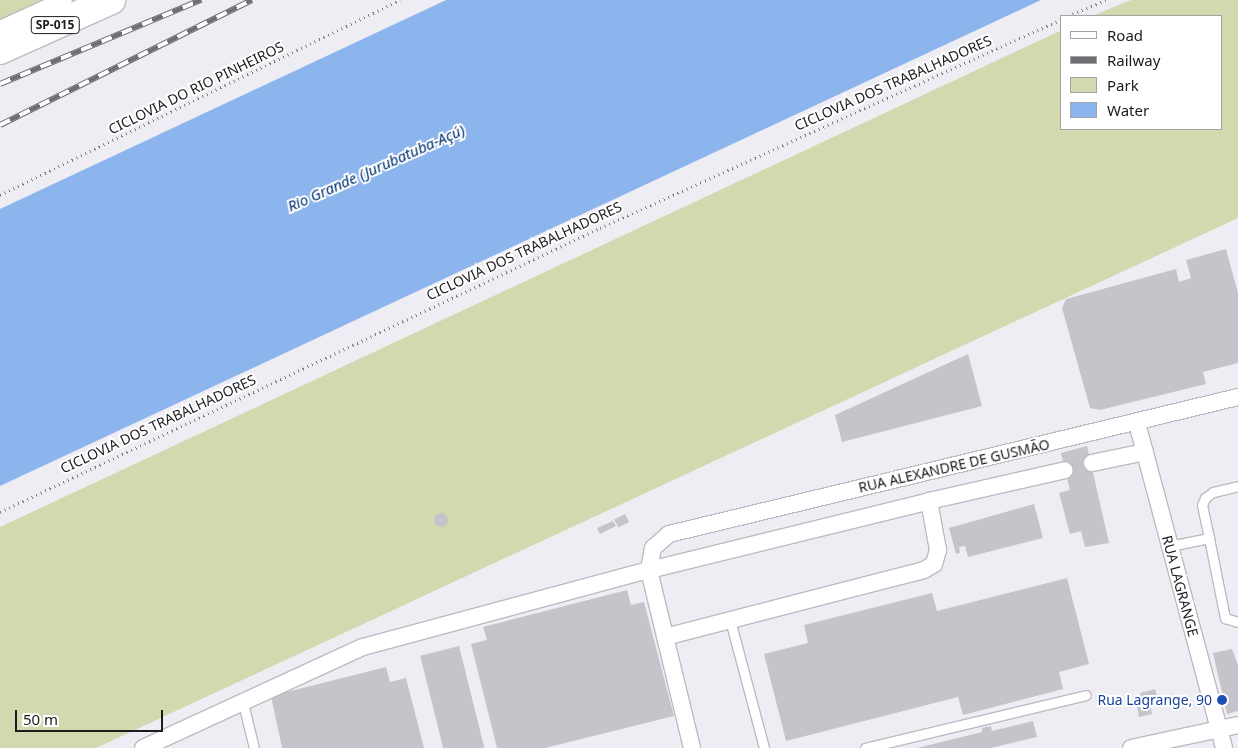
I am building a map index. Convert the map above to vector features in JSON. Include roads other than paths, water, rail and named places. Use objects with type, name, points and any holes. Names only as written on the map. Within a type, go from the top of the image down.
[{"type":"highway","name":"SP-015","points":[[0,50],[110,0]]},
{"type":"street","points":[[0,29],[64,0]]},
{"type":"street","name":"RUA ALEXANDRE DE GUSMÃO","points":[[649,570],[653,548],[669,534],[1137,423],[1238,397]]},
{"type":"street","name":"RUA LAGRANGE","points":[[1137,423],[1224,748]]},
{"type":"street","points":[[1092,463],[1144,452]]},
{"type":"street","points":[[143,748],[363,647],[649,570],[1065,470]]},
{"type":"street","points":[[665,637],[924,570],[934,564],[938,550],[929,502]]},
{"type":"street","points":[[649,570],[692,748]]},
{"type":"street","points":[[1131,748],[1238,726]]},
{"type":"lane","points":[[1238,486],[1213,492],[1204,498],[1202,505],[1225,618],[1238,622]]},
{"type":"lane","points":[[1169,546],[1209,538]]},
{"type":"lane","points":[[730,620],[764,748]]},
{"type":"lane","points":[[864,748],[1086,695]]},
{"type":"lane","points":[[243,703],[254,748]]},
{"type":"water","name":"Rio Grande (Jurubatuba-Açú)","points":[[446,0],[1041,0],[0,486],[0,209]]},
{"type":"tunnel","points":[[1065,470],[1092,463]]},
{"type":"railway","points":[[0,84],[201,0]]},
{"type":"railway","points":[[0,125],[252,0]]},
{"type":"place","name":"Rua Lagrange, 90","points":[[1222,700]]}]
